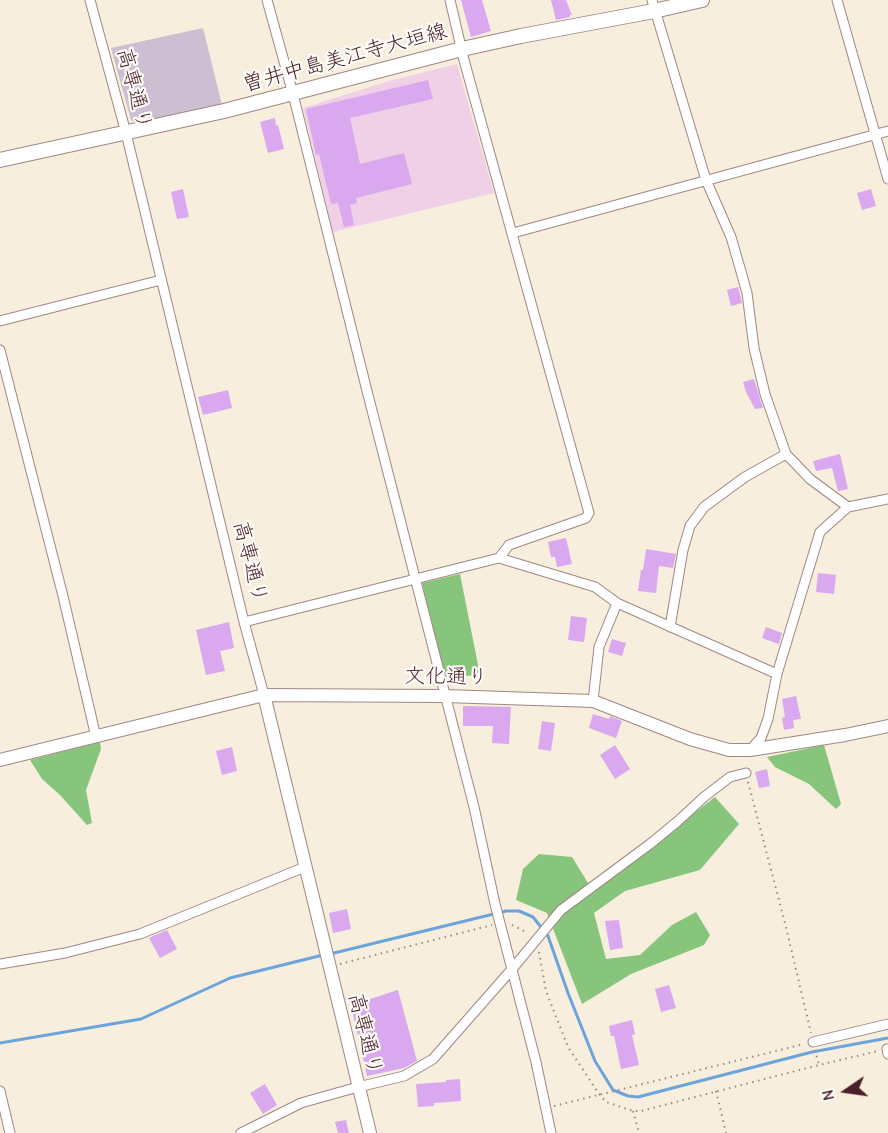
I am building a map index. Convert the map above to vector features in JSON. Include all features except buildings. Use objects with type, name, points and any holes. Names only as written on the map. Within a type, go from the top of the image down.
[{"type":"main road","name":"曽井中島美江寺大垣線","points":[[0,160],[224,111],[462,49],[653,5],[702,0]]},
{"type":"street","name":"高専通り","points":[[90,0],[126,133],[370,1133]]},
{"type":"street","points":[[267,0],[293,94],[474,807],[495,904],[536,1062],[551,1133]]},
{"type":"street","points":[[450,0],[589,513],[586,518],[509,545],[500,558]]},
{"type":"street","points":[[837,0],[888,179]]},
{"type":"street","points":[[653,5],[706,180],[731,237],[747,293],[754,348],[765,394],[786,454],[810,479],[848,507]]},
{"type":"street","points":[[513,234],[888,131]]},
{"type":"street","points":[[0,321],[161,280]]},
{"type":"street","points":[[0,350],[63,596],[96,737]]},
{"type":"street","points":[[670,627],[683,550],[690,526],[704,507],[746,477],[786,454]]},
{"type":"street","points":[[750,750],[761,738],[768,719],[777,674],[820,532],[848,507],[888,499]]},
{"type":"street","points":[[244,622],[500,558],[595,587],[617,603],[777,674]]},
{"type":"street","points":[[593,701],[599,647],[617,603]]},
{"type":"street","name":"文化通り","points":[[0,760],[264,695],[445,696],[593,701],[690,739],[729,750],[750,750],[888,726]]},
{"type":"street","points":[[242,1133],[301,1103],[404,1076],[433,1059],[561,910],[678,821],[704,796],[730,777],[746,773]]},
{"type":"street","points":[[0,964],[65,953],[140,934],[305,867]]},
{"type":"street","points":[[813,1042],[888,1024]]},
{"type":"street","points":[[0,1091],[10,1133]]},
{"type":"path","points":[[746,773],[819,1065]]},
{"type":"path","points":[[328,964],[500,921],[515,926],[536,939],[546,991],[568,1047],[606,1102],[633,1111],[641,1111],[819,1065],[887,1052]]},
{"type":"path","points":[[545,1108],[813,1042]]},
{"type":"path","points":[[716,1091],[726,1133]]},
{"type":"path","points":[[633,1111],[639,1133]]},
{"type":"shaded area","points":[[203,28],[222,105],[138,124],[131,120],[111,48]]},
{"type":"shaded area","points":[[457,64],[494,193],[333,232],[303,108],[389,81]]},
{"type":"green space","points":[[460,574],[480,675],[445,677],[422,583]]},
{"type":"green space","points":[[100,742],[101,749],[86,790],[92,823],[87,825],[42,779],[30,760]]},
{"type":"green space","points":[[824,745],[841,804],[836,809],[809,784],[775,767],[767,757]]},
{"type":"green space","points":[[715,797],[739,824],[700,870],[625,891],[594,913],[606,959],[640,955],[672,925],[696,912],[710,935],[704,945],[631,974],[582,1004],[547,913],[516,900],[523,869],[539,854],[572,857],[593,891]]},
{"type":"waterway","points":[[330,954],[506,911],[519,911],[533,917],[548,936],[595,1061],[613,1090],[628,1096],[638,1097],[812,1052],[888,1038]]},
{"type":"waterway","points":[[0,1043],[141,1019],[230,978],[323,955]]}]
